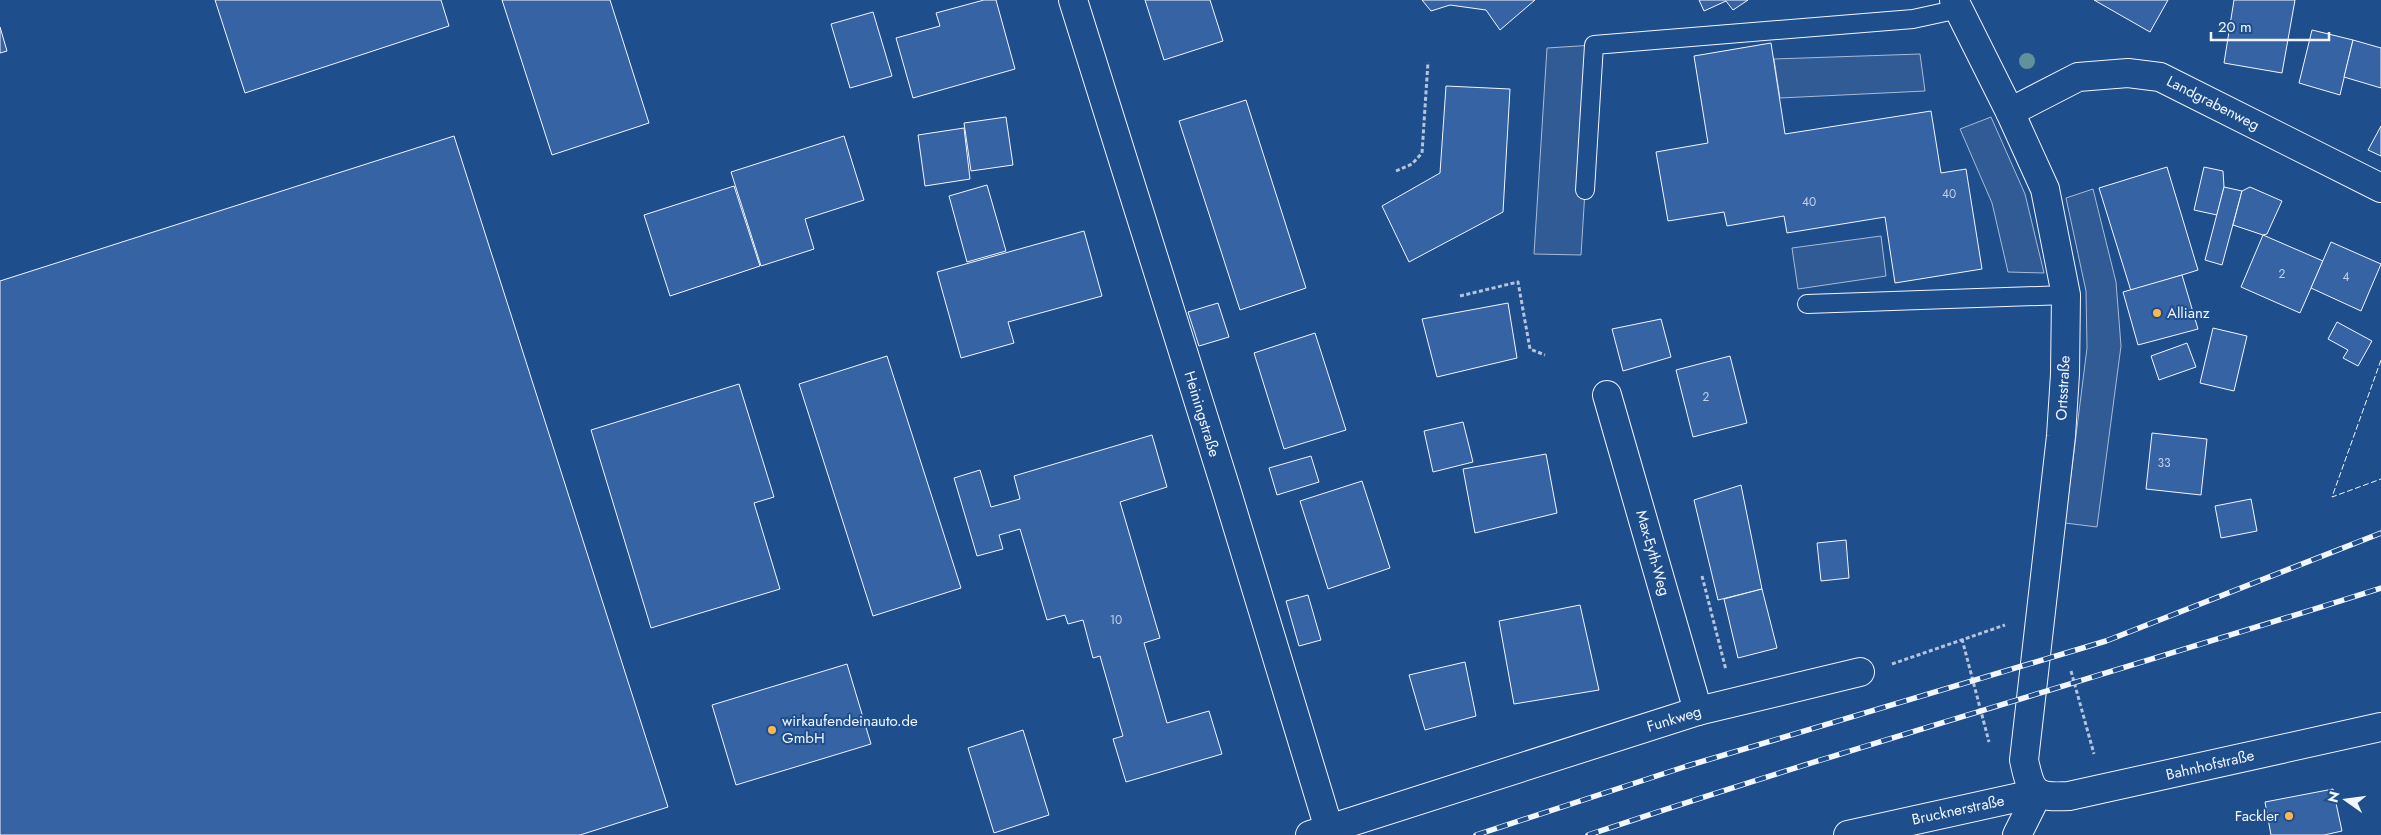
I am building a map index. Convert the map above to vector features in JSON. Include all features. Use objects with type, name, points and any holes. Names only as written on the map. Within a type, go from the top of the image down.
[{"type":"street","name":"Heiningstraße","points":[[1072,0],[1223,480],[1320,832]]},
{"type":"street","name":"Ortsstraße","points":[[1956,5],[2010,112],[2045,189],[2066,295],[2065,374],[2061,436],[2024,760],[2028,783],[2038,793]]},
{"type":"street","name":"Landgrabenweg","points":[[2010,112],[2078,77],[2128,73],[2160,77],[2381,188]]},
{"type":"street","name":"Max-Eyth-Weg","points":[[1607,395],[1698,711]]},
{"type":"street","name":"Funkweg","points":[[1320,832],[1698,711],[1860,672]]},
{"type":"street","name":"Bahnhofstraße","points":[[2038,793],[2049,797],[2103,789],[2381,727]]},
{"type":"street","name":"Brucknerstraße","points":[[1848,835],[2038,793]]},
{"type":"street","points":[[2018,835],[2038,793]]},
{"type":"lane","points":[[1585,190],[1594,45],[1913,19],[1956,5]]},
{"type":"lane","points":[[1807,304],[2066,295]]},
{"type":"path","points":[[1396,171],[1412,164],[1422,153],[1428,62]]},
{"type":"path","points":[[1460,296],[1518,282],[1530,349],[1545,355]]},
{"type":"path","points":[[1702,576],[1734,702]]},
{"type":"path","points":[[1860,672],[1882,667],[2041,612]]},
{"type":"path","points":[[1962,639],[1990,746]]},
{"type":"path","points":[[2070,668],[2103,789]]},
{"type":"shaded area","points":[[1594,45],[1581,255],[1534,254],[1547,48]]},
{"type":"shaded area","points":[[1920,54],[1925,91],[1780,98],[1774,59]]},
{"type":"shaded area","points":[[1991,117],[2025,194],[2044,273],[2008,272],[1992,203],[1960,129]]},
{"type":"shaded area","points":[[2093,189],[2116,282],[2121,346],[2097,527],[2065,523],[2087,348],[2086,291],[2066,198]]},
{"type":"shaded area","points":[[1881,236],[1886,276],[1798,289],[1792,248]]},
{"type":"building","points":[[215,0],[441,0],[449,26],[245,93]]},
{"type":"building","points":[[502,0],[610,0],[649,123],[552,155]]},
{"type":"building","points":[[984,0],[996,0],[1015,69],[913,98],[896,38],[940,26],[936,13]]},
{"type":"building","points":[[1145,0],[1210,0],[1223,41],[1164,60]]},
{"type":"building","points":[[1422,0],[1535,0],[1500,30],[1486,10],[1450,5],[1431,11]]},
{"type":"building","points":[[1699,0],[1748,0],[1733,10],[1726,1],[1704,11]]},
{"type":"building","points":[[2094,0],[2168,0],[2150,32]]},
{"type":"building","points":[[2234,0],[2295,0],[2282,73],[2224,63]]},
{"type":"building","points":[[873,12],[892,76],[850,88],[831,24]]},
{"type":"building","points":[[0,27],[7,51],[0,53]]},
{"type":"building","points":[[2312,30],[2353,40],[2340,95],[2299,83]]},
{"type":"building","points":[[2353,40],[2381,48],[2381,88],[2344,77]]},
{"type":"building","points":[[1771,43],[1785,134],[1931,111],[1941,173],[1966,169],[1982,269],[1895,283],[1885,217],[1787,233],[1784,216],[1727,226],[1724,212],[1668,221],[1656,152],[1708,143],[1694,56]]},
{"type":"building","points":[[1446,86],[1510,89],[1503,212],[1409,262],[1382,206],[1440,173]]},
{"type":"building","points":[[1246,100],[1306,288],[1240,310],[1179,121]]},
{"type":"building","points":[[1006,117],[1013,165],[971,171],[964,123]]},
{"type":"building","points":[[2381,126],[2381,156],[2368,150]]},
{"type":"building","points":[[964,128],[970,179],[925,186],[918,135]]},
{"type":"building","points":[[454,136],[668,807],[580,835],[0,835],[0,281]]},
{"type":"building","points":[[844,136],[864,200],[805,219],[814,249],[761,266],[731,172]]},
{"type":"building","points":[[2167,167],[2198,270],[2131,291],[2099,188]]},
{"type":"building","points":[[2204,167],[2223,171],[2224,187],[2217,215],[2194,210]]},
{"type":"building","points":[[987,185],[1006,251],[967,262],[949,196]]},
{"type":"building","points":[[734,186],[760,266],[670,296],[644,215]]},
{"type":"building","points":[[2224,187],[2242,191],[2222,265],[2205,260]]},
{"type":"building","points":[[2250,187],[2282,201],[2267,234],[2263,235],[2233,225],[2242,191]]},
{"type":"building","points":[[1084,231],[1102,296],[1008,322],[1014,343],[961,358],[937,272]]},
{"type":"building","points":[[2263,235],[2323,261],[2300,313],[2241,287]]},
{"type":"building","points":[[2331,242],[2381,264],[2361,311],[2311,288]]},
{"type":"building","points":[[2182,275],[2198,329],[2138,345],[2123,292]]},
{"type":"building","points":[[1218,303],[1229,337],[1199,346],[1188,312]]},
{"type":"building","points":[[1508,303],[1517,358],[1437,377],[1422,319]]},
{"type":"building","points":[[1661,319],[1671,357],[1623,371],[1612,329]]},
{"type":"building","points":[[2337,322],[2372,341],[2358,366],[2343,358],[2348,350],[2328,339]]},
{"type":"building","points":[[2213,328],[2247,336],[2234,391],[2200,383]]},
{"type":"building","points":[[1315,333],[1346,430],[1284,449],[1254,353]]},
{"type":"building","points":[[2187,343],[2196,367],[2159,380],[2151,356]]},
{"type":"building","points":[[887,356],[961,588],[873,616],[799,384]]},
{"type":"building","points":[[1730,356],[1747,423],[1693,437],[1676,370]]},
{"type":"building","points":[[739,384],[774,497],[754,503],[780,589],[651,628],[591,430]]},
{"type":"building","points":[[1463,422],[1473,462],[1433,472],[1424,431]]},
{"type":"building","points":[[2152,433],[2207,439],[2201,495],[2146,489]]},
{"type":"building","points":[[1152,435],[1167,487],[1120,502],[1160,638],[1144,643],[1167,723],[1209,711],[1222,754],[1126,782],[1113,739],[1123,736],[1100,656],[1093,658],[1083,620],[1068,624],[1065,615],[1047,620],[1020,529],[999,535],[1003,549],[977,556],[954,478],[980,470],[991,507],[1020,499],[1014,476]]},
{"type":"building","points":[[1546,454],[1557,513],[1475,533],[1463,469]]},
{"type":"building","points":[[1311,456],[1319,482],[1277,495],[1269,468]]},
{"type":"building","points":[[1362,481],[1390,568],[1328,589],[1300,501]]},
{"type":"building","points":[[1741,485],[1762,589],[1718,600],[1694,500]]},
{"type":"building","points":[[2251,499],[2257,531],[2221,538],[2215,506]]},
{"type":"building","points":[[1846,540],[1849,578],[1821,581],[1817,543]]},
{"type":"building","points":[[1762,589],[1777,648],[1738,658],[1724,599]]},
{"type":"building","points":[[1308,595],[1321,640],[1299,646],[1286,601]]},
{"type":"building","points":[[1580,605],[1599,690],[1514,704],[1499,621]]},
{"type":"building","points":[[1465,662],[1476,716],[1425,730],[1409,675]]},
{"type":"building","points":[[847,664],[871,744],[736,785],[712,705]]},
{"type":"building","points":[[1023,730],[1049,815],[994,833],[968,748]]},
{"type":"building","points":[[2333,789],[2342,831],[2324,835],[2271,835],[2265,802]]},
{"type":"railway","points":[[1476,835],[1687,766],[2106,641],[2381,533]]},
{"type":"railway","points":[[1588,835],[1884,740],[2381,588]]},
{"type":"fence","points":[[2381,360],[2332,497],[2381,479]]},
{"type":"place","name":"Allianz","points":[[2157,313]]},
{"type":"place","name":"wirkaufendeinauto.de GmbH","points":[[772,730]]},
{"type":"place","name":"Fackler","points":[[2289,816]]}]
